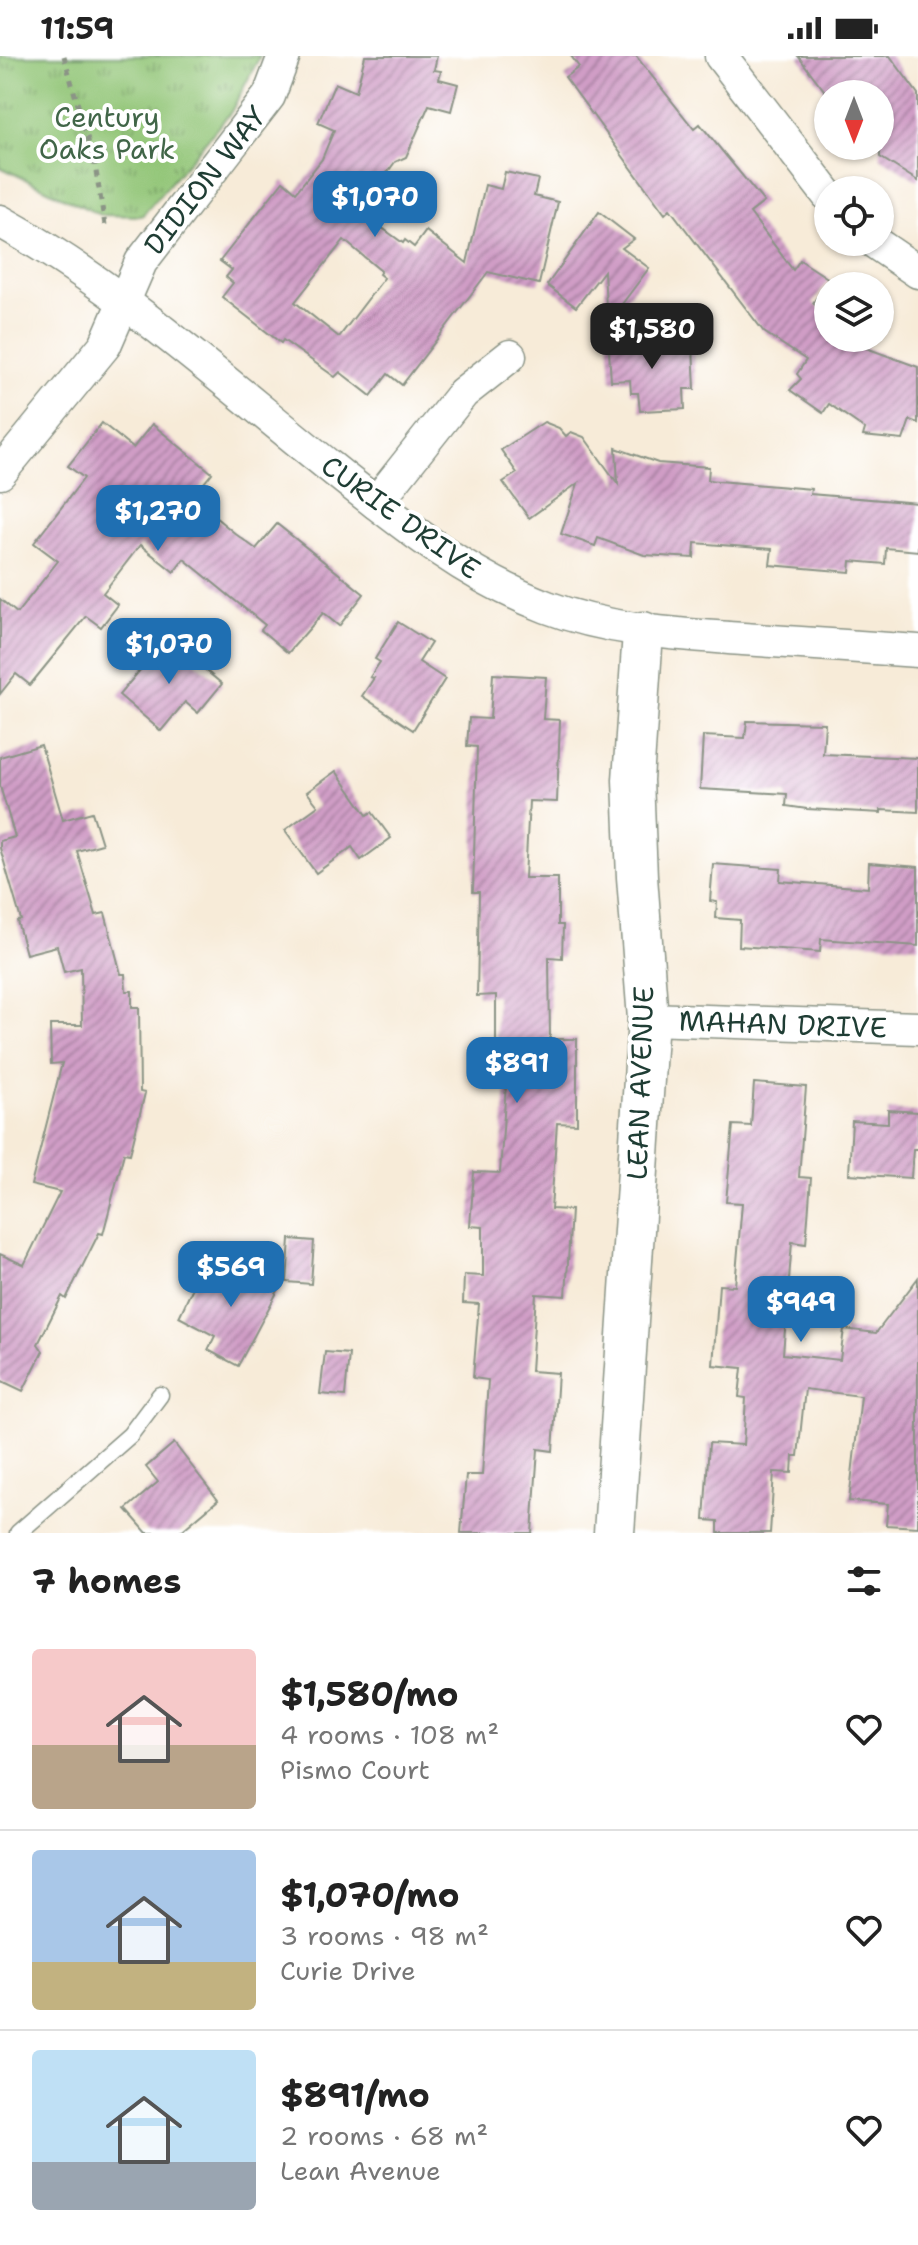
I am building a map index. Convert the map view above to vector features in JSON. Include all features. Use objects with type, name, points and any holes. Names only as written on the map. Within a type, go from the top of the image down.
[{"type":"street","name":"DIDION WAY","points":[[0,473],[105,345],[141,262],[269,96],[284,56]]},
{"type":"street","points":[[721,56],[814,177]]},
{"type":"street","name":"CURIE DRIVE","points":[[0,221],[47,247],[123,303],[428,543],[483,578],[547,607],[643,632],[918,651]]},
{"type":"street","points":[[894,256],[918,272]]},
{"type":"street","points":[[376,503],[463,393],[510,356]]},
{"type":"street","name":"LEAN AVENUE","points":[[614,1533],[648,1019],[633,780],[643,632]]},
{"type":"street","name":"MAHAN DRIVE","points":[[648,1019],[918,1028]]},
{"type":"lane","points":[[18,1533],[130,1435],[160,1395]]},
{"type":"path","points":[[64,56],[95,165],[105,225]]},
{"type":"green space","name":"Century Oaks Park","points":[[0,56],[260,56],[231,112],[142,216],[100,215],[0,167]]},
{"type":"building","points":[[365,56],[437,56],[434,70],[441,71],[439,79],[458,84],[451,111],[429,105],[406,157],[395,162],[359,211],[403,243],[405,240],[414,247],[426,231],[467,263],[485,185],[501,189],[505,172],[538,179],[534,196],[558,202],[539,284],[488,272],[402,385],[388,374],[371,396],[340,372],[335,377],[283,340],[281,343],[222,297],[233,283],[226,277],[232,270],[220,261],[283,181],[296,192],[322,159],[334,130],[318,123],[335,83],[356,92]],"holes":[[[344,240],[381,271],[379,274],[384,278],[339,337],[295,302]]]},
{"type":"building","points":[[571,56],[636,56],[694,129],[700,124],[764,202],[750,213],[793,270],[800,260],[818,272],[814,272],[814,352],[877,352],[918,367],[918,423],[910,420],[903,440],[863,436],[865,429],[829,404],[823,413],[790,390],[801,379],[797,374],[806,360],[764,332],[670,209],[665,214],[565,77],[579,67]]},
{"type":"building","points":[[798,56],[890,56],[918,94],[918,181],[885,160],[894,160],[894,80],[816,80]]},
{"type":"building","points":[[599,212],[634,239],[622,248],[649,268],[607,324],[604,271],[576,307],[547,285]]},
{"type":"building","points":[[651,333],[651,349],[693,347],[695,389],[684,389],[685,409],[640,411],[638,393],[631,393],[630,380],[611,381],[608,336]]},
{"type":"building","points":[[544,422],[559,428],[566,436],[571,432],[584,437],[618,484],[616,448],[658,463],[709,467],[708,480],[811,489],[810,494],[918,503],[918,551],[886,548],[885,564],[851,561],[850,572],[770,565],[772,549],[695,543],[694,558],[644,555],[598,538],[595,546],[561,534],[578,483],[529,518],[503,482],[517,473],[501,450]]},
{"type":"building","points":[[102,423],[133,448],[152,424],[212,473],[192,498],[237,535],[256,549],[277,524],[364,594],[339,626],[323,613],[288,653],[261,630],[265,625],[184,559],[174,572],[140,545],[103,593],[118,605],[101,627],[86,616],[30,685],[16,674],[0,694],[0,599],[17,613],[58,561],[34,543],[84,478],[68,466]]},
{"type":"building","points":[[398,622],[431,643],[419,662],[445,679],[413,730],[362,696],[380,662],[375,659]]},
{"type":"building","points":[[167,638],[222,684],[198,713],[185,702],[161,731],[119,695]]},
{"type":"building","points":[[493,674],[546,677],[543,719],[560,720],[557,802],[529,801],[525,878],[558,878],[558,925],[563,925],[562,958],[549,957],[550,1039],[577,1039],[577,1124],[557,1123],[551,1209],[571,1210],[566,1296],[536,1294],[531,1371],[558,1373],[553,1451],[538,1449],[532,1533],[461,1533],[466,1475],[482,1475],[488,1380],[473,1378],[479,1304],[463,1303],[464,1275],[483,1276],[483,1227],[470,1226],[474,1172],[500,1173],[508,1055],[496,1055],[496,995],[477,996],[479,892],[473,892],[477,747],[467,746],[469,718],[490,719]]},
{"type":"building","points":[[747,721],[825,723],[823,754],[918,758],[918,812],[807,809],[786,806],[787,794],[700,789],[703,736],[745,738]]},
{"type":"building","points":[[41,745],[63,820],[92,812],[102,844],[77,851],[96,915],[105,913],[121,974],[125,974],[126,991],[132,991],[132,1007],[139,1007],[140,1092],[145,1093],[130,1154],[124,1153],[103,1234],[99,1233],[66,1299],[62,1296],[38,1344],[43,1351],[23,1391],[0,1380],[0,1254],[24,1265],[60,1192],[31,1185],[62,1063],[51,1064],[50,1025],[82,1025],[81,968],[64,972],[57,946],[26,954],[17,921],[21,920],[0,848],[0,841],[15,837],[0,786],[0,757]]},
{"type":"building","points":[[336,771],[367,815],[372,812],[391,838],[361,860],[352,847],[316,873],[285,830],[318,806],[307,792]]},
{"type":"building","points":[[869,863],[918,867],[918,946],[821,939],[820,952],[739,946],[740,920],[716,918],[717,902],[710,901],[713,864],[781,869],[780,881],[868,888]]},
{"type":"building","points":[[754,1083],[806,1087],[799,1177],[811,1178],[806,1244],[792,1242],[783,1354],[840,1360],[844,1329],[876,1333],[918,1278],[918,1527],[886,1525],[888,1504],[849,1501],[861,1396],[805,1389],[798,1456],[793,1456],[792,1473],[774,1472],[770,1533],[718,1533],[718,1521],[704,1520],[709,1443],[743,1445],[746,1398],[739,1397],[742,1368],[713,1365],[719,1285],[735,1286],[742,1203],[726,1202],[733,1125],[751,1126]]},
{"type":"building","points":[[888,1110],[918,1112],[918,1149],[913,1149],[911,1178],[849,1174],[852,1121],[888,1123]]},
{"type":"building","points":[[290,1239],[314,1241],[311,1284],[287,1282]]},
{"type":"building","points":[[243,1263],[282,1283],[238,1366],[208,1350],[215,1336],[179,1317],[202,1268],[232,1284]]},
{"type":"building","points":[[325,1352],[349,1354],[345,1396],[320,1394]]},
{"type":"building","points":[[174,1443],[218,1500],[179,1533],[147,1533],[126,1509],[158,1482],[146,1467]]}]
